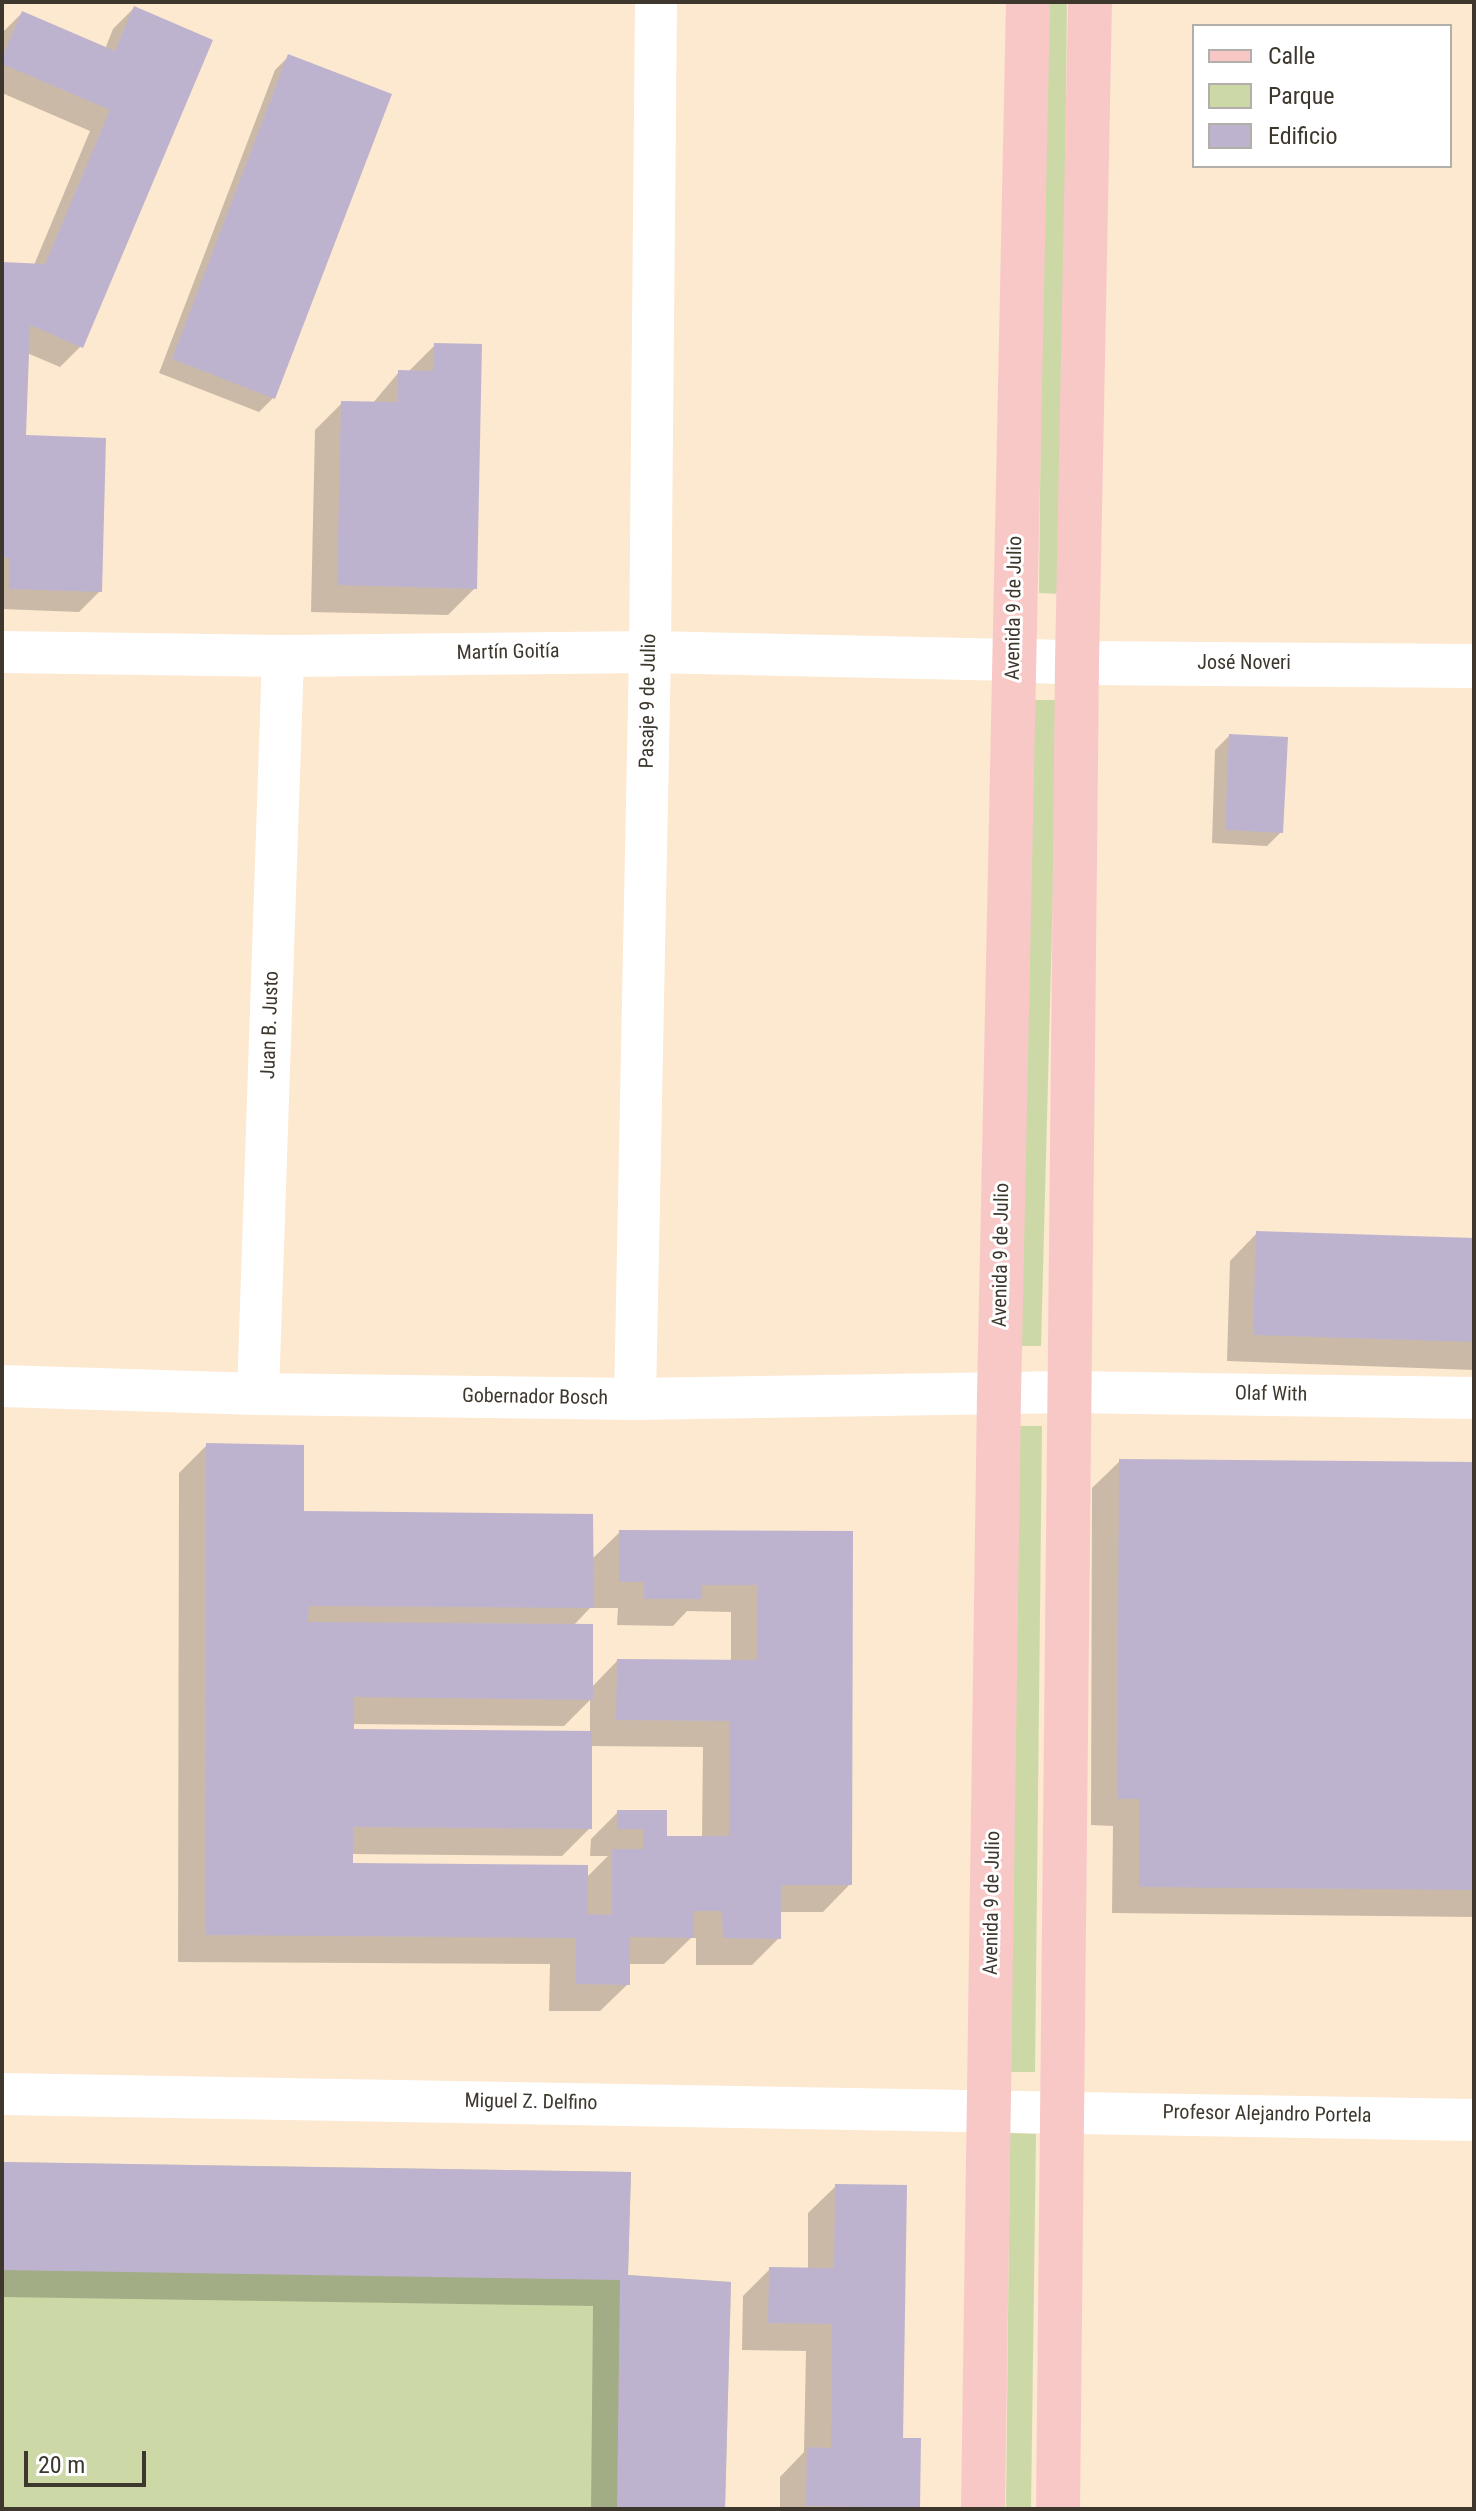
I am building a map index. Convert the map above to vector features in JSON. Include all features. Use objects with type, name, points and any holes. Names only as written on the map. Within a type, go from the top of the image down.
[{"type":"main road","name":"Avenida 9 de Julio","points":[[983,2509],[999,1395],[1028,2]]},
{"type":"main road","points":[[1058,2509],[1077,663],[1090,2]]},
{"type":"street","name":"Pasaje 9 de Julio","points":[[635,1399],[650,652],[656,2]]},
{"type":"street","name":"Martín Goitía","points":[[2,652],[283,656],[650,652],[1014,660]]},
{"type":"street","name":"Juan B. Justo","points":[[258,1394],[283,656]]},
{"type":"street","name":"José Noveri","points":[[1014,660],[1474,666]]},
{"type":"street","name":"Gobernador Bosch","points":[[2,1386],[258,1394],[635,1399],[1068,1392]]},
{"type":"street","name":"Olaf With","points":[[1068,1392],[1474,1398]]},
{"type":"street","name":"Miguel Z. Delfino","points":[[2,2094],[1060,2111]]},
{"type":"street","name":"Profesor Alejandro Portela","points":[[1060,2111],[1474,2120]]},
{"type":"green space","points":[[1045,2],[1067,2],[1061,594],[1039,593]]},
{"type":"green space","points":[[1034,700],[1058,700],[1041,1346],[1018,1346]]},
{"type":"green space","points":[[1017,1426],[1042,1426],[1035,2072],[1011,2072]]},
{"type":"green space","points":[[1010,2133],[1036,2134],[1031,2509],[1006,2509]]},
{"type":"green space","points":[[2,2162],[631,2172],[628,2275],[731,2282],[725,2509],[2,2509]]},
{"type":"building","points":[[134,6],[213,40],[83,348],[30,325],[26,435],[106,438],[102,592],[9,589],[9,558],[2,558],[2,262],[45,264],[110,110],[2,64],[2,58],[22,11],[115,51]]},
{"type":"building","points":[[288,54],[392,94],[275,399],[172,359]]},
{"type":"building","points":[[434,343],[482,344],[477,589],[337,585],[341,401],[398,402],[398,370],[433,371]]},
{"type":"building","points":[[1229,734],[1288,737],[1283,833],[1225,830]]},
{"type":"building","points":[[1256,1231],[1474,1238],[1474,1342],[1253,1335]]},
{"type":"building","points":[[206,1443],[304,1445],[304,1511],[593,1514],[594,1608],[309,1606],[308,1622],[593,1624],[593,1700],[354,1697],[354,1729],[592,1731],[592,1829],[353,1827],[353,1863],[588,1865],[588,1914],[612,1915],[612,1849],[643,1849],[643,1829],[617,1829],[617,1810],[667,1810],[667,1836],[729,1836],[729,1721],[616,1720],[617,1659],[757,1660],[757,1585],[702,1585],[702,1599],[644,1599],[644,1582],[619,1582],[619,1530],[853,1531],[852,1885],[781,1885],[781,1939],[723,1938],[722,1911],[694,1911],[694,1938],[630,1937],[630,1985],[576,1984],[576,1938],[205,1935]]},
{"type":"building","points":[[1119,1459],[1474,1462],[1474,1890],[1139,1887],[1139,1799],[1117,1799]]},
{"type":"building","points":[[2,2162],[631,2172],[628,2275],[731,2282],[725,2509],[617,2509],[620,2280],[2,2270]]},
{"type":"building","points":[[835,2184],[907,2185],[903,2438],[921,2438],[920,2508],[806,2506],[807,2447],[831,2448],[832,2324],[768,2323],[769,2267],[834,2268]]}]
